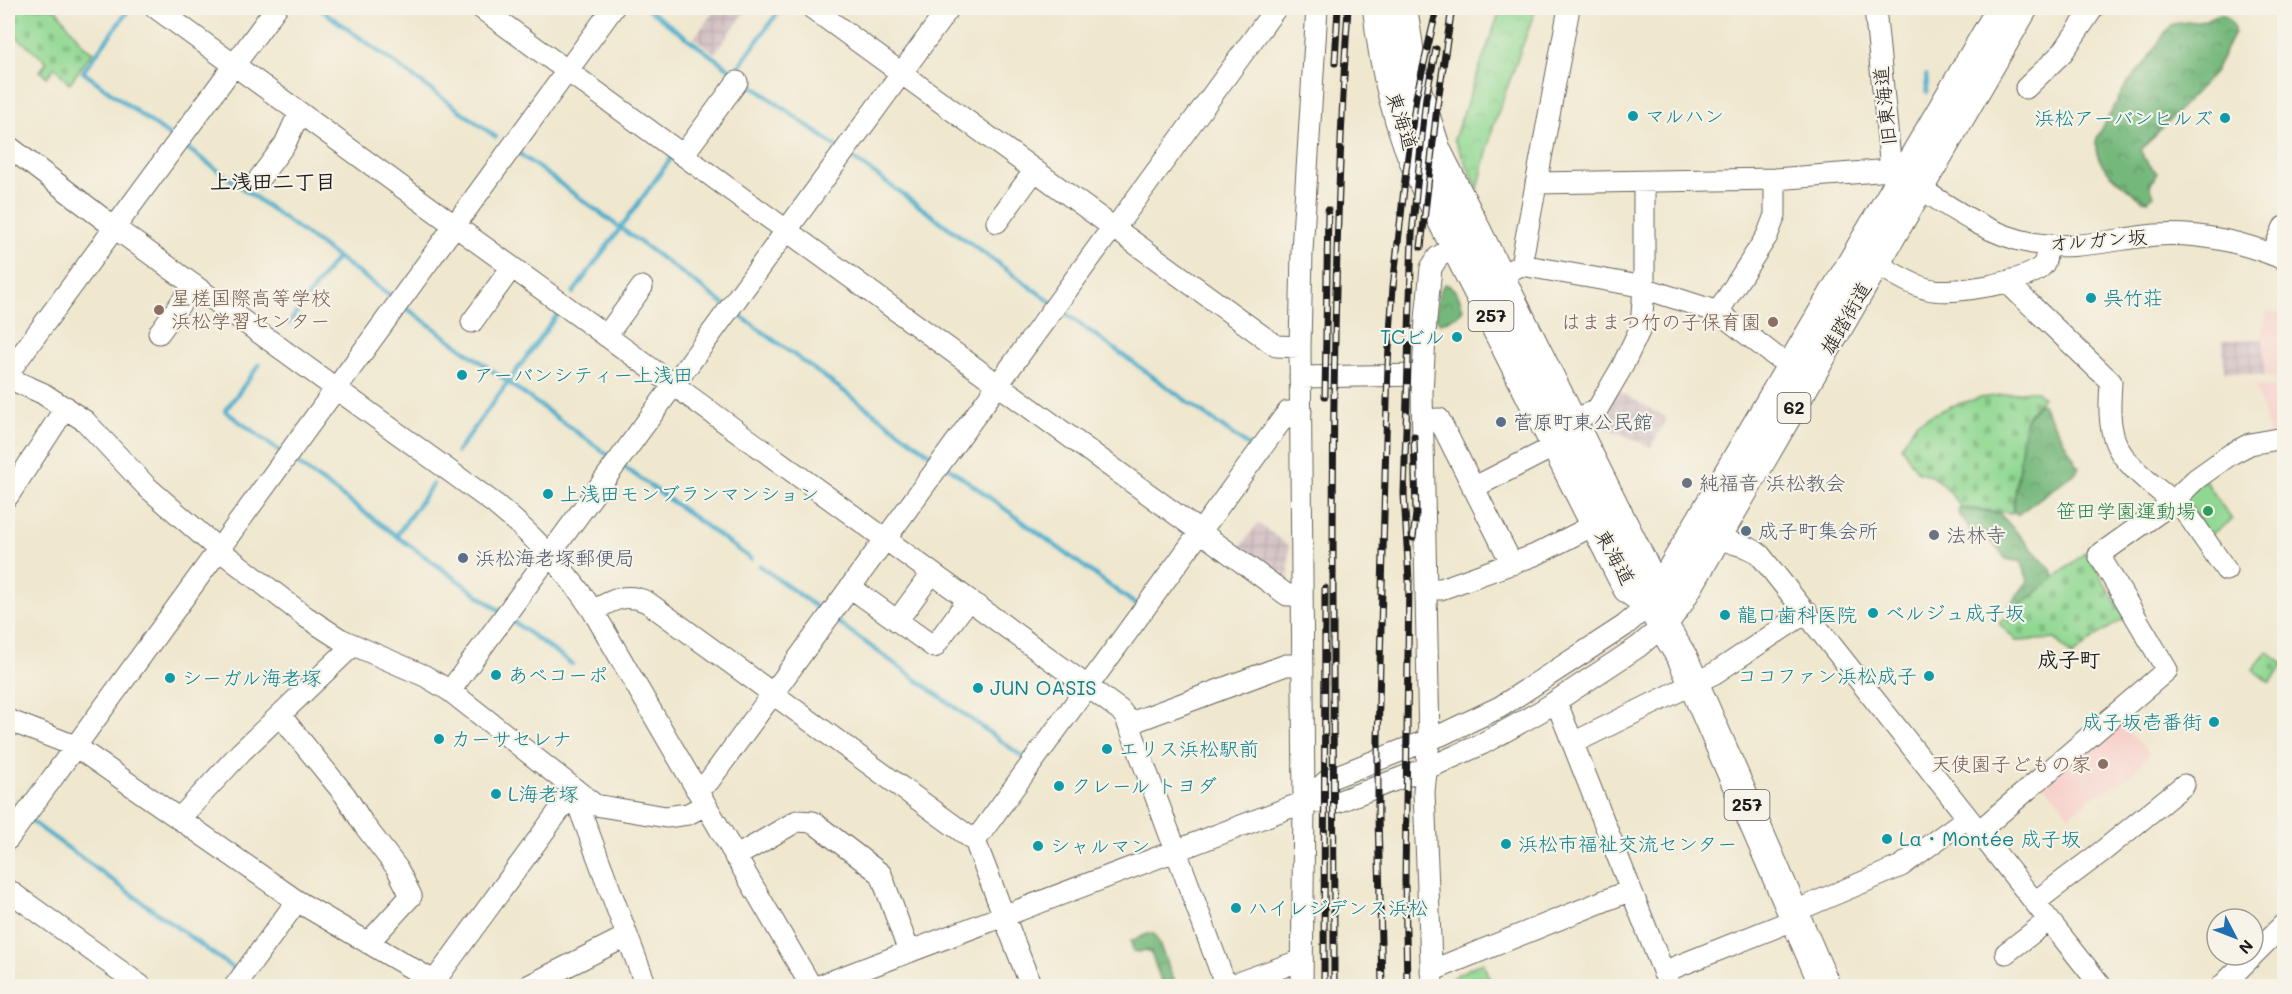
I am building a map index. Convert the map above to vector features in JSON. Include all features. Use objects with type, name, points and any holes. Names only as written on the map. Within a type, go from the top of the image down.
[{"type":"highway","name":"東海道","points":[[1378,8],[1385,59],[1399,119],[1422,177],[1456,246],[1649,577],[1656,615]]},
{"type":"highway","name":"東海道","points":[[1402,8],[1413,80],[1427,128],[1446,174],[1510,271],[1596,524],[1628,588],[1656,615],[1683,659],[1825,987]]},
{"type":"main road","name":"雄踏街道","points":[[1656,615],[1790,365],[1904,178],[2000,8]]},
{"type":"main road","name":"雄踏街道","points":[[1656,615],[1680,603],[1878,264],[1904,178],[2025,8]]},
{"type":"street","points":[[156,8],[1120,710],[1128,724],[1177,850],[1227,987],[1302,960]]},
{"type":"street","points":[[8,373],[276,8]]},
{"type":"street","points":[[481,8],[1287,595],[1302,595]]},
{"type":"street","points":[[8,839],[613,8]]},
{"type":"street","points":[[812,8],[1276,346],[1300,346]]},
{"type":"street","points":[[450,691],[949,8]]},
{"type":"street","points":[[8,378],[66,406],[104,439],[147,487],[219,549],[306,618],[351,644],[425,676],[450,691],[595,805],[666,817],[688,814],[701,797],[709,781],[998,384],[1276,8]]},
{"type":"street","points":[[1302,987],[1304,802],[1300,346],[1302,251],[1317,8]]},
{"type":"street","points":[[1569,8],[1536,183],[1510,271],[1644,288],[1718,312],[1790,365]]},
{"type":"street","name":"旧東海道","points":[[1875,8],[1904,178]]},
{"type":"street","points":[[2026,88],[2058,58],[2093,8]]},
{"type":"street","points":[[683,155],[737,82]]},
{"type":"street","points":[[259,179],[285,144],[301,114]]},
{"type":"street","points":[[8,146],[115,228],[495,504],[550,555],[593,611],[811,987]]},
{"type":"street","points":[[997,222],[1035,170]]},
{"type":"street","points":[[1718,312],[1767,236],[1775,215],[1775,178]]},
{"type":"street","points":[[1536,183],[1904,178]]},
{"type":"street","name":"オルガン坂","points":[[1904,178],[1988,229],[2011,238],[2047,245],[2084,245],[2152,236],[2187,235],[2235,241],[2278,256]]},
{"type":"street","points":[[1473,488],[1564,434],[1598,408],[1622,367],[1641,327],[1644,288],[1644,182]]},
{"type":"street","points":[[2278,256],[2284,227]]},
{"type":"street","points":[[1878,264],[1928,290],[1971,289],[2010,280],[2041,267],[2046,259],[2047,245]]},
{"type":"street","points":[[1456,246],[1438,257],[1431,268],[1423,375],[1429,741],[1424,792],[1432,979],[1631,890]]},
{"type":"street","points":[[472,322],[512,267]]},
{"type":"street","points":[[2010,280],[2014,289],[2111,381],[2110,420],[2118,449],[2143,477],[2174,500],[2226,570]]},
{"type":"street","points":[[159,333],[194,285]]},
{"type":"street","points":[[606,336],[642,287]]},
{"type":"street","points":[[1300,377],[1423,375]]},
{"type":"street","points":[[8,496],[66,406]]},
{"type":"street","points":[[975,841],[1288,412],[1300,412]]},
{"type":"street","points":[[1423,420],[1439,419],[1512,564]]},
{"type":"street","points":[[1556,701],[1666,979],[1901,866],[1972,825],[2167,670],[2098,555],[2174,500],[2196,479],[2240,448],[2261,441],[2284,438]]},
{"type":"street","points":[[1426,589],[1441,589],[1512,564],[1596,524]]},
{"type":"street","points":[[1718,537],[1731,544],[1746,546],[1756,551],[1807,612],[2101,987]]},
{"type":"street","points":[[897,621],[932,573]]},
{"type":"street","points":[[850,587],[933,647],[968,600]]},
{"type":"street","points":[[593,611],[619,598],[639,598],[647,602],[975,841],[1031,987]]},
{"type":"street","points":[[1573,743],[1715,673],[1807,612]]},
{"type":"street","points":[[819,987],[1304,802],[1337,802],[1426,768],[1497,736],[1556,701],[1638,646],[1656,615]]},
{"type":"street","points":[[1304,802],[1329,779],[1429,741],[1471,722],[1528,690],[1624,626],[1656,615]]},
{"type":"street","points":[[179,819],[241,752],[348,650],[351,644]]},
{"type":"street","points":[[1128,724],[1286,665],[1303,665]]},
{"type":"street","points":[[280,715],[345,795],[364,825],[397,868],[411,896],[368,943]]},
{"type":"street","points":[[8,720],[75,746],[297,902],[436,985],[575,789]]},
{"type":"street","points":[[2035,902],[2184,785]]},
{"type":"street","points":[[575,789],[580,810],[646,987]]},
{"type":"street","points":[[735,857],[797,821],[813,822],[881,874],[909,952]]},
{"type":"street","points":[[8,890],[141,987]]},
{"type":"street","points":[[235,987],[297,902]]},
{"type":"street","points":[[2006,952],[2049,920]]},
{"type":"street","points":[[2222,987],[2281,934]]},
{"type":"street","points":[[528,987],[627,936]]},
{"type":"shaded area","points":[[716,8],[748,8],[715,53],[694,38]]},
{"type":"shaded area","points":[[2267,311],[2284,314],[2284,379],[2265,376],[2262,333]]},
{"type":"shaded area","points":[[2263,339],[2265,376],[2224,371],[2223,340]]},
{"type":"shaded area","points":[[2255,385],[2284,388],[2284,433],[2269,435]]},
{"type":"shaded area","points":[[1615,389],[1667,418],[1651,447],[1599,424],[1599,415]]},
{"type":"shaded area","points":[[1258,523],[1289,546],[1289,584],[1237,552]]},
{"type":"shaded area","name":"天使園子どもの家","points":[[2116,720],[2150,753],[2132,774],[2112,788],[2094,795],[2070,815],[2043,783]]},
{"type":"green space","points":[[8,8],[55,8],[84,46],[93,52],[69,84],[55,67],[47,77],[40,71],[47,62],[8,30]]},
{"type":"green space","points":[[1501,8],[1536,8],[1493,127],[1478,189],[1454,139]]},
{"type":"green space","points":[[2219,14],[2231,20],[2234,33],[2213,74],[2141,150],[2143,157],[2157,173],[2150,185],[2154,196],[2148,201],[2143,200],[2103,166],[2096,148],[2097,138],[2126,85],[2145,63],[2166,31],[2173,24],[2206,20]]},
{"type":"green space","points":[[1445,284],[1452,287],[1463,309],[1458,316],[1440,323],[1436,317],[1439,292]]},
{"type":"green space","points":[[2037,391],[2043,398],[2025,422],[2012,513],[1962,508],[1938,480],[1918,472],[1901,446],[1917,422],[1951,406],[1980,398]]},
{"type":"green space","points":[[2042,404],[2079,467],[2076,472],[2017,515],[2013,510],[2025,422],[2037,405]]},
{"type":"green space","name":"笹田学園運動場","points":[[2204,479],[2232,520],[2208,536],[2184,496]]},
{"type":"green space","points":[[1959,508],[1999,513],[2053,572],[2054,578],[2015,610],[2011,610],[2010,605],[2028,581],[2022,562],[2006,559],[1991,541],[1972,533],[1958,512]]},
{"type":"green space","points":[[2086,552],[2125,618],[2099,634],[2072,656],[2055,639],[2016,641],[1999,623]]},
{"type":"green space","points":[[2267,651],[2284,664],[2270,683],[2253,670]]},
{"type":"green space","points":[[1150,933],[1156,937],[1177,986],[1163,986],[1151,953],[1145,950],[1133,951],[1131,941]]},
{"type":"green space","points":[[1483,962],[1492,986],[1449,986],[1448,982],[1456,975]]},
{"type":"waterway","points":[[130,8],[83,72],[171,137]]},
{"type":"waterway","points":[[319,8],[496,137]]},
{"type":"waterway","points":[[646,8],[838,148]]},
{"type":"waterway","points":[[733,74],[781,8]]},
{"type":"waterway","points":[[1926,75],[1927,92]]},
{"type":"waterway","points":[[187,148],[392,297]]},
{"type":"waterway","points":[[517,152],[724,304]]},
{"type":"waterway","points":[[850,156],[1051,302]]},
{"type":"waterway","points":[[573,293],[672,157]]},
{"type":"waterway","points":[[289,323],[337,257]]},
{"type":"waterway","points":[[405,307],[612,458]]},
{"type":"waterway","points":[[457,452],[560,311]]},
{"type":"waterway","points":[[1062,311],[1250,447]]},
{"type":"waterway","points":[[735,312],[937,459]]},
{"type":"waterway","points":[[259,365],[225,411],[282,453]]},
{"type":"waterway","points":[[291,459],[500,611]]},
{"type":"waterway","points":[[623,466],[751,559]]},
{"type":"waterway","points":[[948,467],[1135,604]]},
{"type":"waterway","points":[[396,536],[433,484]]},
{"type":"waterway","points":[[760,566],[819,609]]},
{"type":"waterway","points":[[511,620],[572,664]]},
{"type":"waterway","points":[[836,621],[1023,757]]},
{"type":"waterway","points":[[8,804],[17,811]]},
{"type":"waterway","points":[[31,821],[237,971]]},
{"type":"waterway","points":[[249,979],[258,986]]},
{"type":"waterway","points":[[8,981],[16,986]]},
{"type":"railway","points":[[1335,63],[1338,8]]},
{"type":"railway","points":[[1334,986],[1334,374],[1341,130],[1348,8]]},
{"type":"railway","points":[[1382,986],[1378,740],[1388,364],[1393,287],[1416,97],[1437,8]]},
{"type":"railway","points":[[1421,247],[1437,107],[1452,8]]},
{"type":"railway","points":[[1407,986],[1405,881],[1409,580],[1404,494],[1412,234],[1426,97],[1436,49]]},
{"type":"railway","points":[[1325,396],[1328,210]]},
{"type":"railway","points":[[1413,538],[1416,514],[1414,436]]},
{"type":"railway","points":[[1324,986],[1325,588]]},
{"type":"place","name":"マルハン","points":[[1633,116]]},
{"type":"place","name":"浜松アーバンヒルズ","points":[[2225,118]]},
{"type":"place","name":"呉竹荘","points":[[2091,298]]},
{"type":"place","name":"星槎国際高等学校 浜松学習センター","points":[[159,310]]},
{"type":"place","name":"はままつ竹の子保育園","points":[[1773,322]]},
{"type":"place","name":"TCビル","points":[[1457,337]]},
{"type":"place","name":"アーバンシティー上浅田","points":[[462,375]]},
{"type":"place","name":"菅原町東公民館","points":[[1501,422]]},
{"type":"place","name":"純福音 浜松教会","points":[[1687,483]]},
{"type":"place","name":"上浅田モンブランマンション","points":[[548,494]]},
{"type":"place","name":"笹田学園運動場","points":[[2208,511]]},
{"type":"place","name":"成子町集会所","points":[[1746,531]]},
{"type":"place","name":"法林寺","points":[[1934,535]]},
{"type":"place","name":"浜松海老塚郵便局","points":[[463,558]]},
{"type":"place","name":"ベルジュ成子坂","points":[[1873,613]]},
{"type":"place","name":"龍口歯科医院","points":[[1725,615]]},
{"type":"place","name":"あべコーポ","points":[[496,675]]},
{"type":"place","name":"ココファン浜松成子","points":[[1929,676]]},
{"type":"place","name":"シーガル海老塚","points":[[170,678]]},
{"type":"place","name":"JUN OASIS","points":[[978,688]]},
{"type":"place","name":"成子坂壱番街","points":[[2214,722]]},
{"type":"place","name":"カーサセレナ","points":[[439,739]]},
{"type":"place","name":"エリス浜松駅前","points":[[1107,749]]},
{"type":"place","name":"天使園子どもの家","points":[[2103,764]]},
{"type":"place","name":"クレール トヨダ","points":[[1059,786]]},
{"type":"place","name":"L海老塚","points":[[496,794]]},
{"type":"place","name":"La・Montée 成子坂","points":[[1887,839]]},
{"type":"place","name":"浜松市福祉交流センター","points":[[1506,844]]},
{"type":"place","name":"シャルマン","points":[[1038,846]]},
{"type":"place","name":"ハイレジデンス浜松","points":[[1236,908]]},
{"type":"district","name":"上浅田二丁目","points":[[273,182]]},
{"type":"district","name":"成子町","points":[[2069,660]]}]
